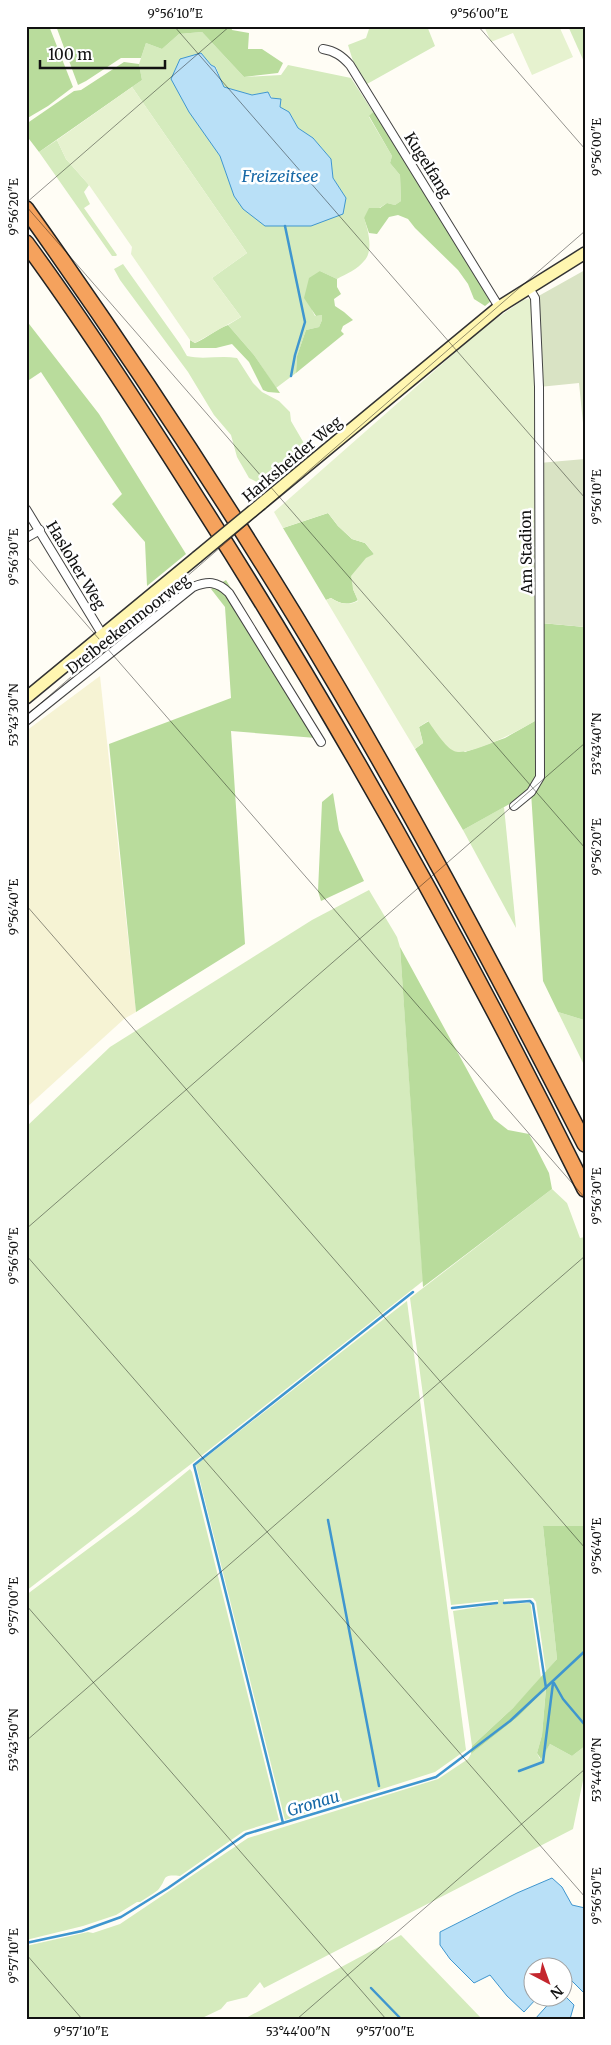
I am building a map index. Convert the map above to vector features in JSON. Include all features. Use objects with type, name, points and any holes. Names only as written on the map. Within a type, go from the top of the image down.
[{"type":"highway","points":[[26,208],[171,420],[295,616],[415,824],[540,1056],[585,1144]]},
{"type":"highway","points":[[26,243],[66,299],[154,431],[283,634],[344,738],[440,912],[585,1189]]},
{"type":"main road","name":"Harksheider Weg","points":[[26,698],[499,307],[585,253]]},
{"type":"street","name":"Kugelfang","points":[[323,49],[332,50],[350,65],[499,307]]},
{"type":"street","name":"Am Stadion","points":[[514,806],[531,792],[540,777],[539,387],[534,298],[529,288]]},
{"type":"street","name":"Hasloher Weg","points":[[26,509],[102,634]]},
{"type":"street","points":[[26,538],[40,530]]},
{"type":"street","name":"Dreibeekenmoorweg","points":[[26,721],[193,587],[203,583],[214,582],[221,585],[229,593],[321,742]]},
{"type":"shaded area","points":[[100,676],[136,1012],[124,1019],[26,1108],[26,731]]},
{"type":"green space","points":[[26,26],[49,26],[73,87],[48,106],[26,119]]},
{"type":"green space","points":[[56,26],[231,26],[232,30],[249,33],[248,49],[262,49],[283,63],[278,73],[244,77],[202,32],[179,34],[162,49],[146,43],[141,58],[121,58],[78,85]]},
{"type":"green space","points":[[370,26],[427,26],[435,46],[367,84],[353,61],[348,45],[366,38]]},
{"type":"green space","points":[[484,26],[559,26],[573,57],[532,75],[513,33],[491,42]]},
{"type":"green space","points":[[568,26],[585,26],[585,64]]},
{"type":"green space","points":[[202,32],[244,77],[281,75],[288,65],[351,78],[373,112],[369,117],[392,156],[390,163],[400,175],[401,201],[395,205],[387,203],[364,218],[368,234],[369,252],[364,261],[355,269],[337,279],[320,271],[312,310],[315,316],[322,315],[322,320],[319,327],[306,330],[297,356],[296,373],[276,388],[254,355],[228,325],[241,317],[212,278],[247,253],[132,87],[142,80],[139,64],[146,43],[162,49],[179,34]],"holes":[[[201,53],[211,65],[216,67],[224,87],[252,95],[268,92],[279,107],[289,112],[298,128],[313,138],[331,159],[333,178],[346,198],[311,226],[265,226],[234,196],[220,156],[180,96]]]},
{"type":"green space","points":[[124,62],[139,64],[142,80],[39,152],[26,135],[26,124],[74,91],[81,90]]},
{"type":"green space","points":[[132,87],[247,253],[212,278],[241,317],[195,343],[190,340],[131,254],[132,247],[89,185],[66,159],[57,140]]},
{"type":"green space","points":[[373,112],[384,121],[491,301],[485,306],[474,299],[468,284],[458,270],[408,219],[398,215],[389,217],[377,234],[369,233],[364,218],[369,208],[380,208],[387,203],[395,205],[401,201],[400,175],[390,163],[392,156],[369,116]]},
{"type":"green space","points":[[57,140],[66,159],[89,185],[84,192],[90,204],[84,208],[116,256],[112,256],[39,152]]},
{"type":"green space","points":[[123,264],[187,356],[237,358],[253,383],[262,392],[279,401],[290,412],[291,421],[305,445],[257,482],[249,478],[237,457],[231,435],[214,415],[188,372],[120,280],[114,269]]},
{"type":"green space","points":[[585,270],[585,443],[579,383],[539,387],[535,298]]},
{"type":"green space","points":[[320,271],[337,279],[337,287],[341,294],[334,299],[335,306],[353,320],[343,326],[341,331],[344,334],[296,373],[297,356],[306,330],[319,327],[322,320],[322,315],[316,316],[304,298],[309,278]]},
{"type":"green space","points":[[535,298],[540,718],[484,746],[461,752],[454,751],[447,746],[428,721],[419,727],[423,743],[415,749],[326,600],[331,598],[347,604],[358,601],[353,589],[351,576],[366,558],[374,554],[365,543],[352,539],[328,513],[283,528],[274,512],[483,328],[523,300]]},
{"type":"green space","points":[[26,320],[99,414],[186,554],[147,586],[145,542],[112,504],[122,494],[41,372],[26,382]]},
{"type":"green space","points":[[228,325],[254,355],[280,393],[263,390],[249,362],[232,344],[216,348],[190,348],[190,340],[195,343]]},
{"type":"green space","points":[[585,459],[585,627],[541,623],[539,463]]},
{"type":"green space","points":[[328,513],[352,539],[365,543],[374,554],[353,589],[358,600],[347,604],[331,598],[326,600],[283,528]]},
{"type":"green space","points":[[226,580],[315,726],[316,738],[231,731],[245,944],[136,1012],[109,744],[231,698],[225,607],[211,589]]},
{"type":"green space","points":[[541,623],[585,627],[584,1020],[558,1012],[543,981],[531,792],[463,830],[415,749],[423,743],[419,727],[429,721],[437,733],[465,752],[505,738],[540,718]]},
{"type":"green space","points":[[333,793],[339,830],[364,881],[321,901],[318,891],[322,802]]},
{"type":"green space","points":[[504,807],[516,928],[463,830]]},
{"type":"green space","points":[[369,890],[397,937],[400,947],[423,1281],[26,1591],[26,1127],[110,1047],[312,920]]},
{"type":"green space","points":[[400,947],[494,1119],[508,1130],[529,1134],[549,1173],[552,1189],[423,1287]]},
{"type":"green space","points":[[585,977],[585,1067],[558,1012],[584,1020]]},
{"type":"green space","points":[[552,1189],[567,1203],[580,1238],[585,1237],[585,1526],[543,1526],[557,1659],[546,1672],[536,1602],[533,1598],[504,1599],[504,1604],[530,1603],[541,1678],[513,1708],[472,1746],[453,1611],[498,1604],[498,1600],[451,1605],[410,1298]]},
{"type":"green space","points":[[407,1301],[466,1750],[435,1772],[285,1820],[196,1465]]},
{"type":"green space","points":[[190,1469],[279,1820],[244,1831],[180,1876],[165,1878],[156,1892],[116,1915],[83,1926],[26,1940],[26,1595],[135,1514]]},
{"type":"green space","points":[[543,1526],[585,1526],[585,1746],[572,1756],[550,1744],[541,1759],[537,1753],[542,1735],[546,1688],[519,1716],[471,1754],[472,1746],[513,1708],[557,1659]]},
{"type":"green space","points":[[546,1687],[542,1735],[537,1753],[540,1759],[550,1744],[572,1756],[585,1746],[585,1771],[573,1829],[264,1988],[260,1982],[247,1997],[227,2002],[221,2009],[200,2019],[26,2019],[26,1946],[88,1932],[93,1933],[120,1924],[248,1838],[438,1779],[468,1759],[471,1754],[519,1716]]},
{"type":"green space","points":[[401,1935],[482,2019],[244,2019]]},
{"type":"water","name":"Freizeitsee","points":[[201,53],[215,67],[224,87],[252,95],[268,92],[271,98],[281,99],[280,107],[289,112],[298,128],[313,138],[331,159],[333,178],[346,198],[343,214],[311,226],[265,226],[243,209],[234,196],[220,156],[189,112],[171,79],[180,59]]},
{"type":"water","points":[[552,1878],[562,1887],[572,1905],[585,1908],[585,1994],[574,1983],[574,1958],[524,1958],[524,2008],[528,2008],[524,2012],[507,1996],[490,1975],[474,1983],[450,1959],[440,1945],[440,1932],[517,1893]]},
{"type":"water","points":[[545,2008],[573,2008],[570,2019],[535,2019]]},
{"type":"waterway","points":[[285,226],[305,322],[291,376]]},
{"type":"waterway","points":[[283,1823],[194,1465],[413,1292]]},
{"type":"waterway","points":[[328,1520],[379,1786]]},
{"type":"waterway","points":[[504,1603],[530,1601],[533,1604],[546,1688]]},
{"type":"waterway","points":[[452,1608],[497,1603]]},
{"type":"waterway","name":"Gronau","points":[[26,1943],[82,1931],[121,1917],[168,1888],[246,1834],[436,1777],[510,1721],[585,1651]]},
{"type":"waterway","points":[[519,1771],[543,1762],[553,1683]]},
{"type":"waterway","points":[[554,1683],[563,1699],[585,1725]]},
{"type":"waterway","points":[[371,1988],[401,2019]]}]
